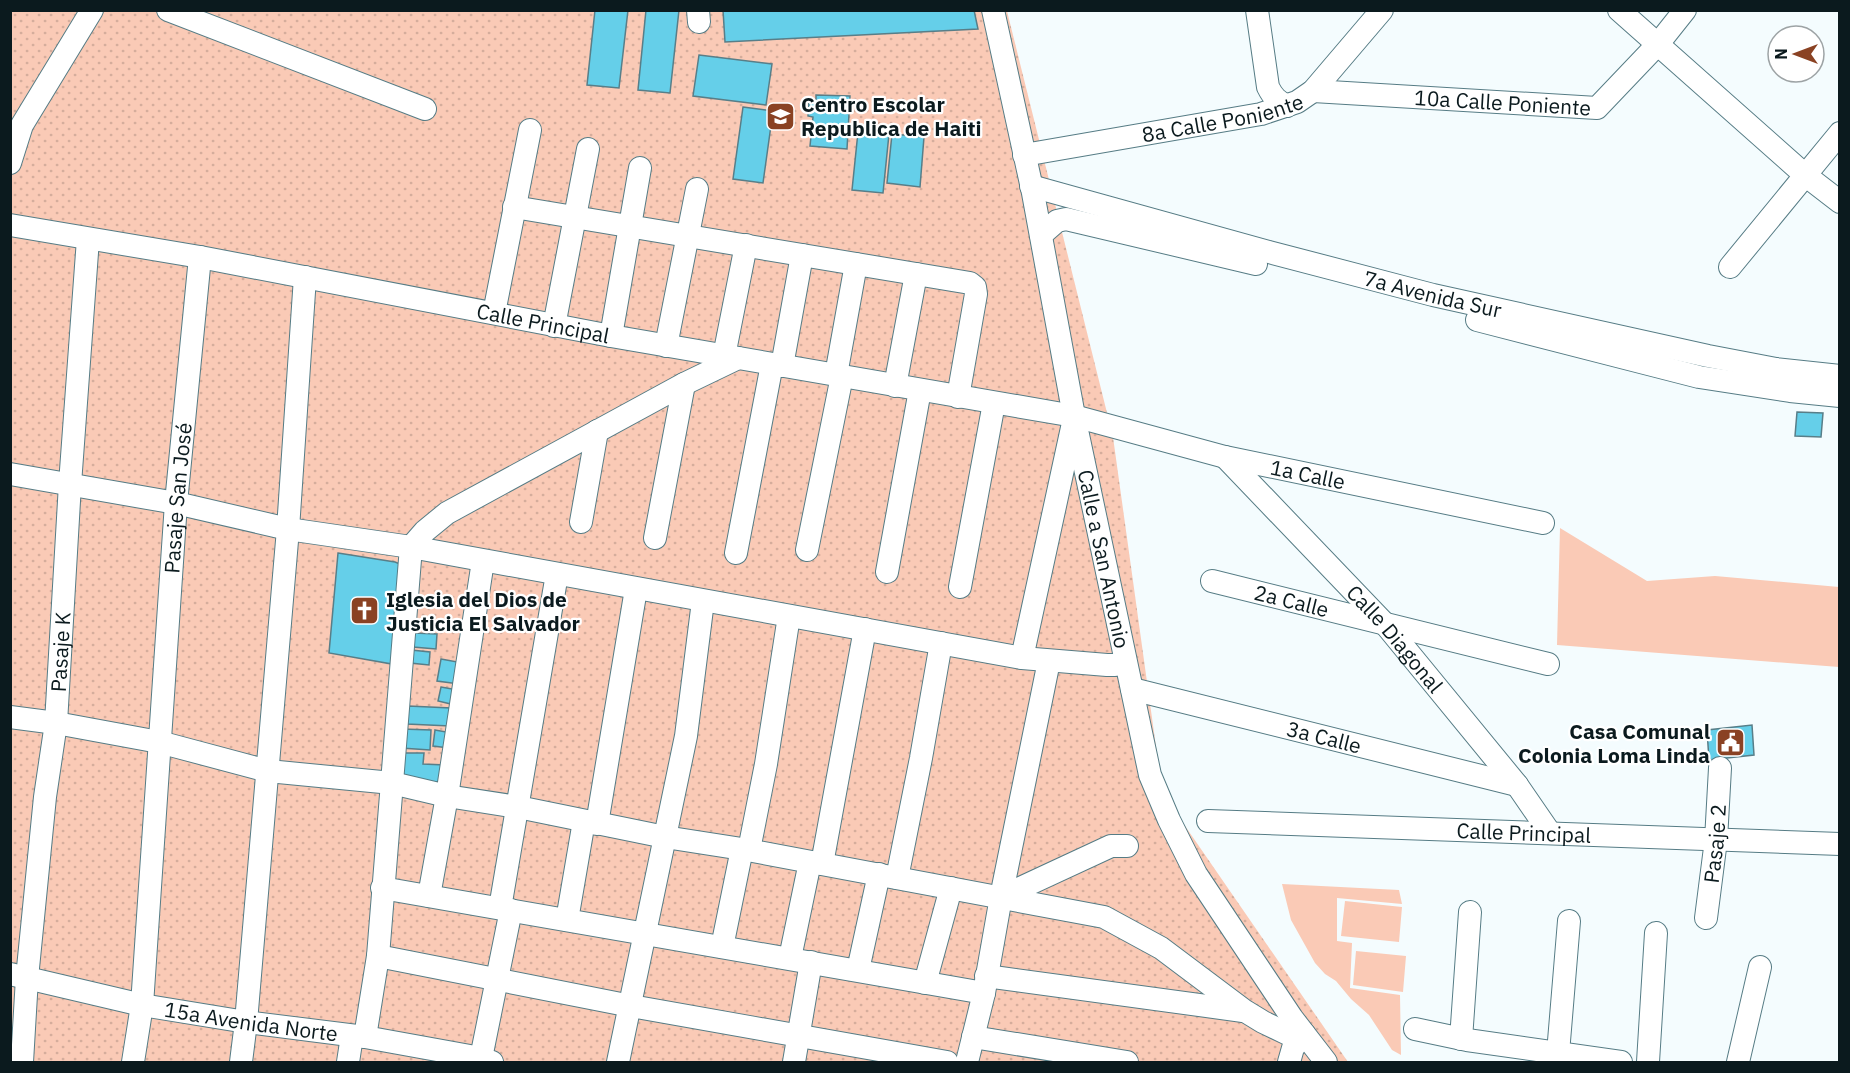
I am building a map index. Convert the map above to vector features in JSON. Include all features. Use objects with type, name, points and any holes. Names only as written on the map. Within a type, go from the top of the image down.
[{"type":"street","points":[[10,163],[22,125],[92,10]]},
{"type":"street","points":[[168,10],[254,52],[425,109]]},
{"type":"street","name":"Calle a San Antonio","points":[[993,10],[1041,235],[1074,416],[1150,775],[1196,874],[1304,1034],[1326,1062]]},
{"type":"street","points":[[1257,10],[1269,87],[1278,102],[1287,106]]},
{"type":"street","name":"8a Calle Poniente","points":[[1024,155],[1261,114],[1297,102],[1312,91],[1382,10]]},
{"type":"street","points":[[1619,10],[1805,175],[1839,202]]},
{"type":"street","name":"10a Calle Poniente","points":[[1312,91],[1597,108],[1658,44],[1685,10]]},
{"type":"street","points":[[494,313],[530,130]]},
{"type":"street","points":[[1730,267],[1839,133]]},
{"type":"street","points":[[554,326],[588,149]]},
{"type":"street","points":[[611,336],[640,168]]},
{"type":"street","name":"7a Avenida Sur","points":[[1031,186],[1433,295],[1708,356],[1776,369],[1839,376]]},
{"type":"street","points":[[666,346],[697,189]]},
{"type":"street","points":[[514,207],[970,283],[975,287],[976,294],[958,397]]},
{"type":"street","name":"7a Avenida Sur","points":[[1041,235],[1057,221],[1066,219],[1280,270],[1699,376],[1790,391],[1839,396]]},
{"type":"street","name":"Calle Principal","points":[[10,225],[200,256],[554,326],[1074,416]]},
{"type":"street","name":"Pasaje K","points":[[22,1062],[19,976],[56,723],[88,239]]},
{"type":"street","points":[[348,1062],[359,1037],[378,956],[411,547],[425,531],[447,513],[731,357],[746,245]]},
{"type":"street","points":[[736,553],[802,255]]},
{"type":"street","name":"Pasaje San José","points":[[134,1062],[142,1005],[176,503],[200,256]]},
{"type":"street","points":[[807,550],[839,376],[856,264]]},
{"type":"street","points":[[895,386],[916,274]]},
{"type":"street","points":[[241,1062],[288,529],[305,277]]},
{"type":"street","points":[[655,537],[684,384]]},
{"type":"street","points":[[887,572],[920,390]]},
{"type":"street","points":[[960,588],[993,403]]},
{"type":"street","points":[[1022,658],[1074,416]]},
{"type":"street","name":"1a Calle","points":[[1074,416],[1225,457],[1543,523]]},
{"type":"street","points":[[581,522],[597,431]]},
{"type":"street","name":"Calle Diagonal","points":[[1225,457],[1385,624],[1517,785],[1550,832]]},
{"type":"street","points":[[10,474],[176,503],[288,529],[411,547],[1022,658],[1107,665],[1125,661]]},
{"type":"street","points":[[429,896],[447,796],[483,561]]},
{"type":"street","points":[[487,1060],[518,807],[557,574]]},
{"type":"street","name":"2a Calle","points":[[1212,581],[1548,664]]},
{"type":"street","points":[[567,920],[591,822],[636,589]]},
{"type":"street","points":[[618,1062],[686,735],[703,601]]},
{"type":"street","points":[[722,947],[766,764],[789,616]]},
{"type":"street","points":[[794,1062],[798,1037],[800,960],[816,863],[865,629]]},
{"type":"street","points":[[858,970],[888,876],[921,758],[941,643]]},
{"type":"street","points":[[968,1062],[1050,661]]},
{"type":"street","name":"3a Calle","points":[[1132,689],[1517,785]]},
{"type":"street","points":[[10,717],[159,742],[268,771],[392,783],[447,796],[518,807],[665,837],[1104,917],[1161,948],[1245,1011],[1288,1034],[1304,1034]]},
{"type":"street","name":"Pasaje 2","points":[[1706,918],[1716,840],[1720,768]]},
{"type":"street","name":"Calle Principal","points":[[1208,821],[1839,844]]},
{"type":"street","points":[[1001,897],[1111,846],[1127,846]]},
{"type":"street","points":[[382,888],[925,983],[985,985],[1245,1011]]},
{"type":"street","points":[[925,983],[951,888]]},
{"type":"street","points":[[1461,1039],[1470,912]]},
{"type":"street","points":[[1558,1053],[1569,921]]},
{"type":"street","points":[[1648,1062],[1656,933]]},
{"type":"street","points":[[378,956],[631,1006],[947,1062]]},
{"type":"street","points":[[1738,1062],[1760,967]]},
{"type":"street","name":"15a Avenida Norte","points":[[19,976],[142,1005],[359,1037],[424,1055],[487,1060]]},
{"type":"street","points":[[1415,1029],[1461,1039],[1621,1062]]},
{"type":"street","points":[[1288,1062],[1293,1048],[1304,1034]]},
{"type":"street","points":[[973,1037],[1127,1062]]},
{"type":"shaded area","points":[[10,11],[1007,11],[1113,437],[1162,790],[1348,1062],[11,1062]]},
{"type":"shaded area","points":[[1560,528],[1647,581],[1715,576],[1839,587],[1839,667],[1557,645]]},
{"type":"shaded area","points":[[1282,884],[1399,890],[1402,904],[1337,898],[1337,941],[1352,943],[1350,988],[1400,995],[1401,1055],[1392,1050],[1369,1015],[1315,963],[1291,920]]},
{"type":"shaded area","points":[[1345,901],[1402,907],[1399,942],[1341,936]]},
{"type":"shaded area","points":[[1356,951],[1406,956],[1403,992],[1353,985]]},
{"type":"building","points":[[595,10],[628,10],[619,88],[587,85]]},
{"type":"building","points":[[646,10],[679,10],[670,93],[638,90]]},
{"type":"building","points":[[723,10],[974,10],[978,29],[725,42]]},
{"type":"building","points":[[699,55],[772,64],[766,105],[693,96]]},
{"type":"building","points":[[816,95],[850,96],[847,149],[810,146],[813,117],[808,116],[809,101],[816,101]]},
{"type":"building","points":[[743,107],[773,111],[763,183],[733,179]]},
{"type":"building","points":[[858,132],[889,134],[883,193],[852,190]]},
{"type":"building","points":[[892,134],[924,137],[920,187],[887,183]]},
{"type":"building","points":[[1797,412],[1823,413],[1821,437],[1795,436]]},
{"type":"building","name":"Iglesia del Dios de Justicia El Salvador","points":[[338,553],[400,564],[392,664],[329,653]]},
{"type":"building","points":[[414,633],[437,634],[436,649],[413,647]]},
{"type":"building","points":[[411,650],[430,652],[429,665],[410,663]]},
{"type":"building","points":[[441,659],[463,663],[459,684],[437,681]]},
{"type":"building","points":[[441,687],[458,690],[455,705],[438,701]]},
{"type":"building","points":[[408,706],[451,708],[450,726],[407,724]]},
{"type":"building","name":"Casa Comunal Colonia Loma Linda","points":[[1752,725],[1754,755],[1709,760],[1707,730]]},
{"type":"building","points":[[402,729],[431,730],[430,750],[401,748]]},
{"type":"building","points":[[435,730],[452,733],[449,748],[433,746]]},
{"type":"building","points":[[401,753],[424,753],[423,764],[445,765],[444,782],[400,781]]},
{"type":"place","name":"Centro Escolar Republica de Haiti","points":[[780,116]]},
{"type":"place","name":"Iglesia del Dios de Justicia El Salvador","points":[[365,611]]},
{"type":"place","name":"Casa Comunal Colonia Loma Linda","points":[[1731,743]]}]
